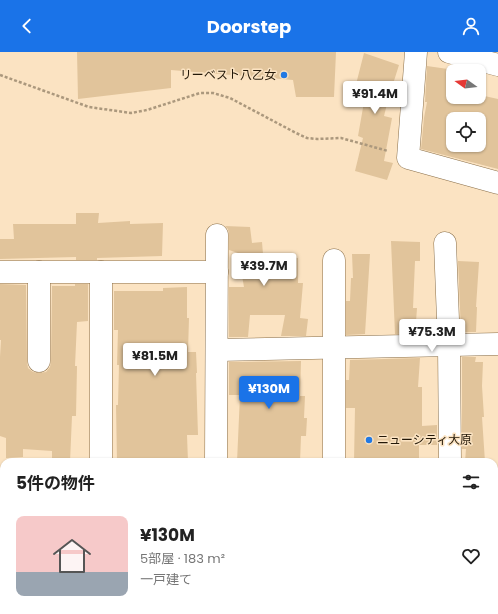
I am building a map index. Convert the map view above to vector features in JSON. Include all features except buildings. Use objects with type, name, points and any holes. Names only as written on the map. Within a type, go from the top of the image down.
[{"type":"street","points":[[416,52],[408,158],[498,183]]},
{"type":"street","points":[[449,52],[498,65]]},
{"type":"street","points":[[216,458],[217,235]]},
{"type":"street","points":[[445,243],[449,345],[450,458]]},
{"type":"street","points":[[334,260],[334,458]]},
{"type":"street","points":[[0,272],[217,272]]},
{"type":"street","points":[[39,272],[39,361]]},
{"type":"street","points":[[101,272],[101,458]]},
{"type":"street","points":[[217,350],[498,344]]},
{"type":"path","points":[[0,75],[89,107],[131,113],[147,110],[200,93],[213,93],[230,98],[307,138],[341,138],[408,158]]},
{"type":"place","name":"リーベスト八乙女","points":[[284,75]]},
{"type":"place","name":"ニューシティ大原","points":[[369,440]]}]
